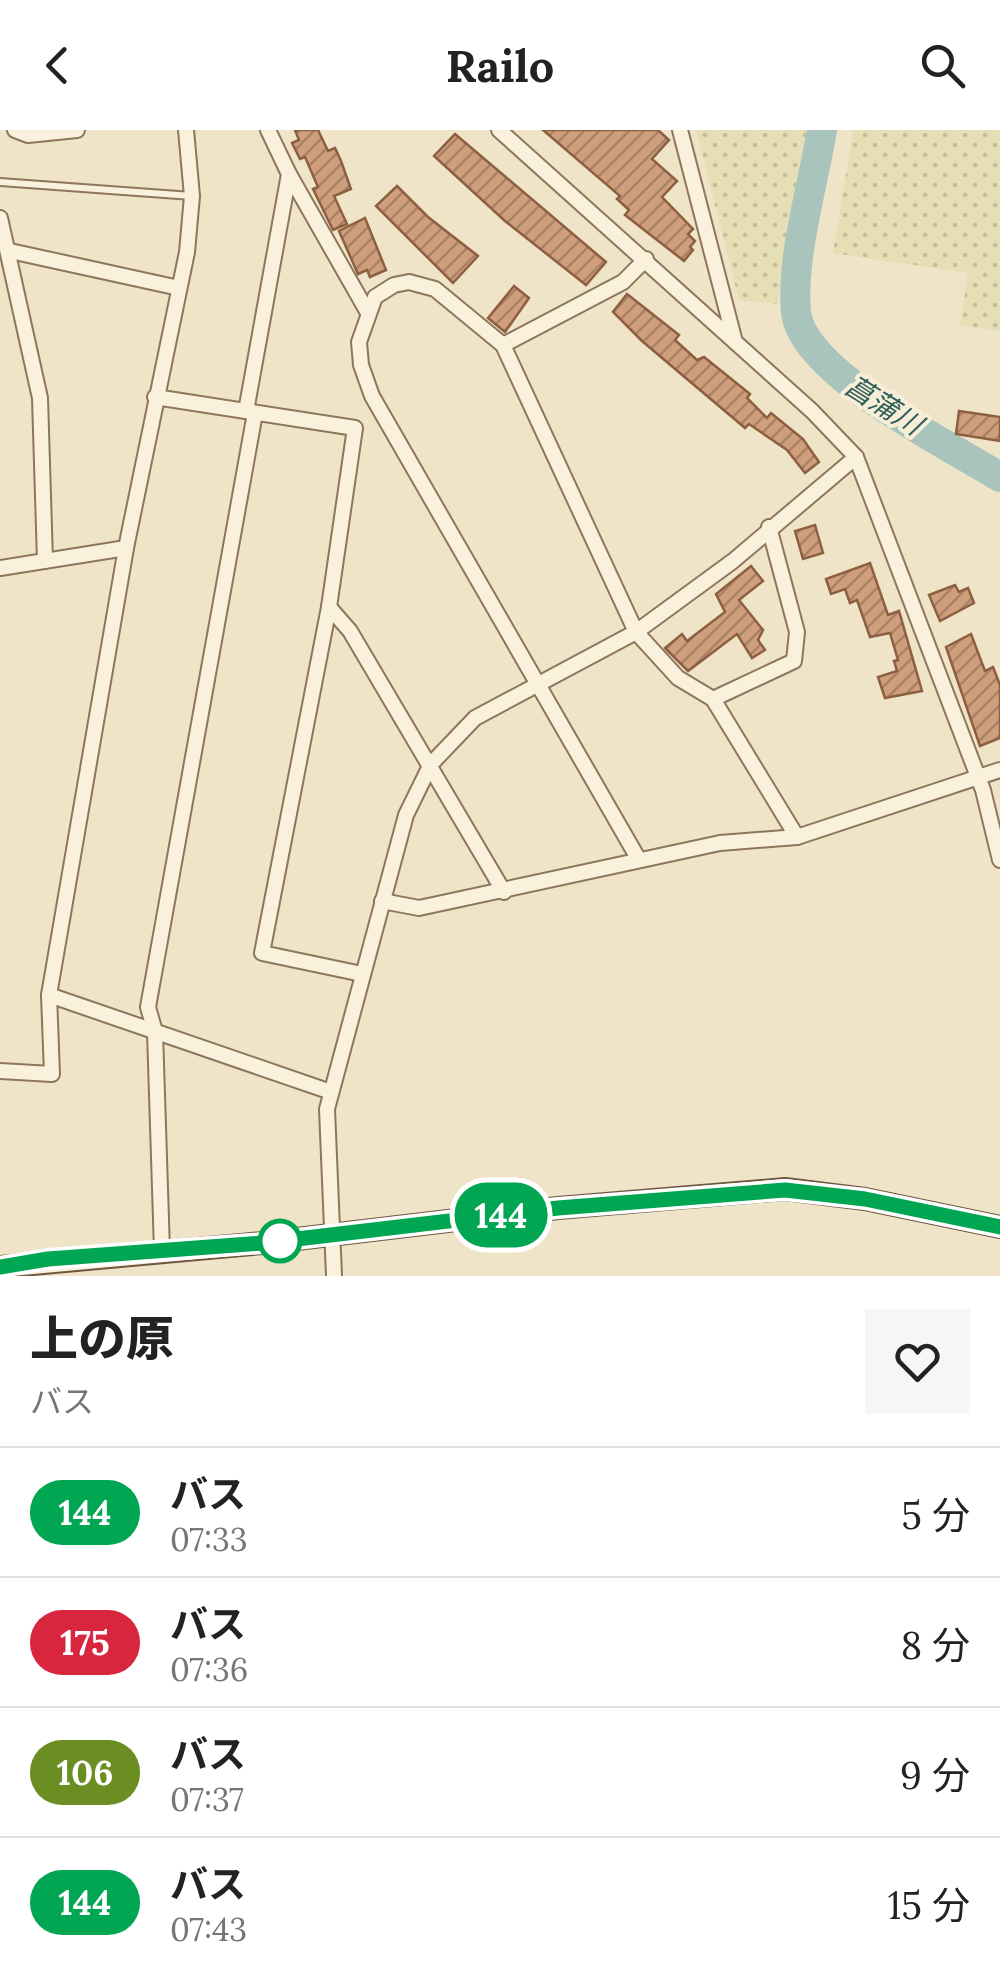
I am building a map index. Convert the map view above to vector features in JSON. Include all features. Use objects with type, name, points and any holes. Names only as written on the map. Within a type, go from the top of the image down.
[{"type":"main road","points":[[0,1267],[558,1208],[785,1190],[865,1199],[1000,1227]]},
{"type":"street","points":[[15,130],[28,135],[76,130]]},
{"type":"street","points":[[0,1071],[52,1074],[49,995],[126,548],[188,252],[192,196],[186,130]]},
{"type":"street","points":[[268,130],[367,311]]},
{"type":"street","points":[[499,130],[646,259],[840,437],[856,457],[978,778],[1000,860]]},
{"type":"street","points":[[680,130],[735,343]]},
{"type":"street","points":[[162,1251],[155,1032],[148,1008],[289,174]]},
{"type":"street","points":[[0,218],[40,398],[45,561]]},
{"type":"street","points":[[10,251],[178,288]]},
{"type":"street","points":[[504,345],[624,282],[646,259]]},
{"type":"street","points":[[639,860],[534,684],[372,396],[361,365],[359,342],[367,311],[384,290],[422,283],[452,300],[504,345],[636,632],[678,678],[713,699],[797,838]]},
{"type":"street","points":[[155,397],[355,428],[330,607],[262,953],[362,974]]},
{"type":"street","points":[[334,1276],[326,1109],[406,814],[431,764],[474,718],[636,632],[733,561],[856,457]]},
{"type":"street","points":[[713,699],[794,661],[796,632],[769,527]]},
{"type":"street","points":[[0,568],[126,548]]},
{"type":"street","points":[[330,607],[350,631],[504,892]]},
{"type":"street","points":[[382,901],[419,908],[720,842],[797,838],[1000,770]]},
{"type":"street","points":[[49,995],[331,1092]]},
{"type":"lane","points":[[0,182],[192,196]]},
{"type":"shaded area","points":[[696,130],[807,130],[777,304],[739,300]]},
{"type":"shaded area","points":[[853,130],[1000,130],[1000,331],[960,325],[968,273],[833,253]]},
{"type":"building","points":[[295,130],[318,130],[328,151],[335,148],[351,189],[334,196],[347,224],[333,230],[313,189],[318,187],[305,157],[300,159],[292,143],[299,140]]},
{"type":"building","points":[[543,130],[658,130],[669,140],[652,159],[677,181],[662,197],[693,229],[688,234],[695,241],[690,247],[693,250],[684,261],[625,215],[629,210],[617,199],[620,196]]},
{"type":"building","points":[[455,134],[606,262],[586,285],[505,221],[434,156]]},
{"type":"building","points":[[397,186],[428,217],[478,256],[453,283],[376,206]]},
{"type":"building","points":[[365,218],[386,270],[370,277],[367,270],[358,274],[339,231]]},
{"type":"building","points":[[514,286],[529,298],[505,332],[488,318]]},
{"type":"building","points":[[627,294],[679,335],[675,340],[697,360],[704,357],[750,394],[747,398],[767,418],[771,413],[803,439],[819,462],[805,473],[787,450],[749,424],[745,428],[642,341],[613,312]]},
{"type":"building","points":[[959,411],[1000,417],[1000,441],[956,434]]},
{"type":"building","points":[[815,525],[823,553],[803,559],[795,531]]},
{"type":"building","points":[[870,563],[888,615],[899,611],[922,691],[885,698],[878,677],[897,671],[894,661],[898,660],[890,633],[870,637],[857,600],[850,603],[845,589],[831,594],[826,579]]},
{"type":"building","points":[[751,566],[763,581],[739,600],[763,630],[758,640],[765,650],[752,658],[737,634],[688,671],[665,648],[682,634],[687,641],[725,612],[716,594]]},
{"type":"building","points":[[955,585],[959,592],[968,588],[974,603],[940,621],[929,595]]},
{"type":"building","points":[[971,634],[985,671],[993,667],[1000,685],[1000,738],[980,746],[946,647]]},
{"type":"waterway","name":"菖蒲川","points":[[822,130],[795,291],[796,312],[804,335],[850,383],[1000,477]]},
{"type":"bus line","name":"144","points":[[0,1267],[48,1259],[263,1243],[723,1192],[785,1190],[865,1199],[1000,1227]]}]
